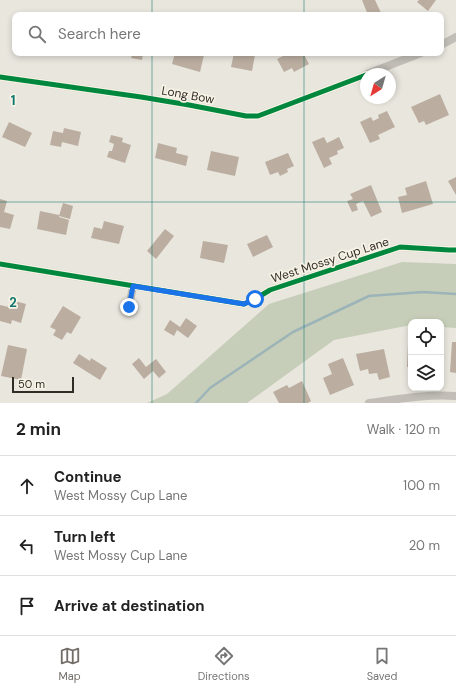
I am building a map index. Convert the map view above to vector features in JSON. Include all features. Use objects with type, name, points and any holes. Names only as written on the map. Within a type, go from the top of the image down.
[{"type":"street","points":[[444,43],[456,37]]},
{"type":"street","name":"Long Bow","points":[[383,68],[414,56]]},
{"type":"street","name":"Long Bow","points":[[0,77],[141,97],[246,116],[258,116],[360,77]]},
{"type":"street","name":"West Mossy Cup Lane","points":[[0,264],[244,304],[270,290],[400,247],[456,250]]},
{"type":"street","points":[[129,307],[133,286]]},
{"type":"street","points":[[369,403],[410,397],[442,395],[456,396]]},
{"type":"green space","points":[[402,262],[456,264],[456,328],[444,327],[444,319],[408,319],[408,326],[334,340],[247,403],[147,403],[167,394],[269,304]]},
{"type":"building","points":[[362,0],[375,0],[381,12],[367,12]]},
{"type":"building","points":[[419,0],[436,0],[428,11],[417,2]]},
{"type":"building","points":[[132,56],[143,56],[142,60],[131,58]]},
{"type":"building","points":[[174,56],[204,56],[200,72],[172,64]]},
{"type":"building","points":[[233,56],[255,56],[252,71],[231,67]]},
{"type":"building","points":[[283,56],[305,56],[309,64],[294,72],[292,68],[284,72],[277,59]]},
{"type":"building","points":[[440,94],[449,115],[426,125],[424,121],[419,123],[411,107]]},
{"type":"building","points":[[387,111],[395,127],[378,135],[380,139],[370,143],[360,122],[371,117],[373,121],[379,118],[378,115]]},
{"type":"building","points":[[9,122],[32,133],[25,147],[2,137]]},
{"type":"building","points":[[64,128],[81,132],[78,146],[62,142],[61,147],[50,145],[53,131],[63,133]]},
{"type":"building","points":[[111,135],[123,138],[122,142],[131,145],[125,163],[107,157],[109,151],[112,151],[114,144],[109,142]]},
{"type":"building","points":[[324,137],[327,143],[339,137],[344,148],[337,151],[338,154],[329,158],[332,164],[324,168],[312,142]]},
{"type":"building","points":[[158,143],[177,148],[176,153],[188,156],[186,166],[155,158]]},
{"type":"building","points":[[211,151],[239,157],[235,176],[207,170]]},
{"type":"building","points":[[288,153],[294,166],[287,169],[288,172],[280,176],[278,172],[270,175],[265,162]]},
{"type":"building","points":[[456,177],[456,195],[448,181]]},
{"type":"building","points":[[426,181],[433,204],[402,213],[398,197],[407,195],[405,188]]},
{"type":"building","points":[[371,185],[382,212],[371,217],[363,201],[356,204],[358,210],[352,212],[347,201],[353,199],[350,194]]},
{"type":"building","points":[[0,199],[7,201],[4,212],[14,215],[10,229],[0,227]]},
{"type":"building","points":[[63,203],[73,206],[70,219],[59,216]]},
{"type":"building","points":[[40,211],[59,215],[59,217],[69,220],[66,235],[37,229]]},
{"type":"building","points":[[104,221],[124,226],[119,244],[91,238],[94,227],[102,229]]},
{"type":"building","points":[[165,229],[174,236],[156,259],[147,251]]},
{"type":"building","points":[[267,235],[273,247],[253,257],[247,244]]},
{"type":"building","points":[[203,241],[228,245],[224,263],[200,258]]},
{"type":"building","points":[[15,301],[26,304],[21,323],[12,320],[11,324],[0,321],[0,305],[13,308]]},
{"type":"building","points":[[63,306],[81,317],[71,334],[67,332],[62,340],[53,335],[56,330],[50,327]]},
{"type":"building","points":[[186,318],[197,326],[188,338],[177,330],[174,336],[164,330],[170,320],[180,327]]},
{"type":"building","points":[[452,342],[456,342],[456,373],[450,372]]},
{"type":"building","points":[[408,344],[408,367],[407,367]]},
{"type":"building","points":[[8,345],[27,349],[21,380],[1,376]]},
{"type":"building","points":[[384,349],[390,377],[379,380],[377,373],[369,374],[368,369],[360,371],[356,354]]},
{"type":"building","points":[[79,354],[90,361],[91,358],[107,368],[100,380],[73,363]]},
{"type":"building","points":[[139,358],[146,367],[156,359],[166,372],[159,378],[153,371],[144,379],[132,364]]},
{"type":"building","points":[[343,358],[354,385],[330,395],[323,378],[332,374],[328,364]]},
{"type":"building","points":[[302,381],[311,401],[308,403],[279,403],[273,392],[287,385],[289,388]]},
{"type":"waterway","points":[[196,403],[210,388],[293,332],[369,296],[423,292],[456,294]]},
{"type":"cycle path","points":[[0,77],[141,97],[246,116],[258,116],[360,77]]},
{"type":"cycle path","points":[[0,264],[244,304],[270,290],[400,247],[456,250]]},
{"type":"route","points":[[129,307],[133,286],[244,304],[255,299]]}]
